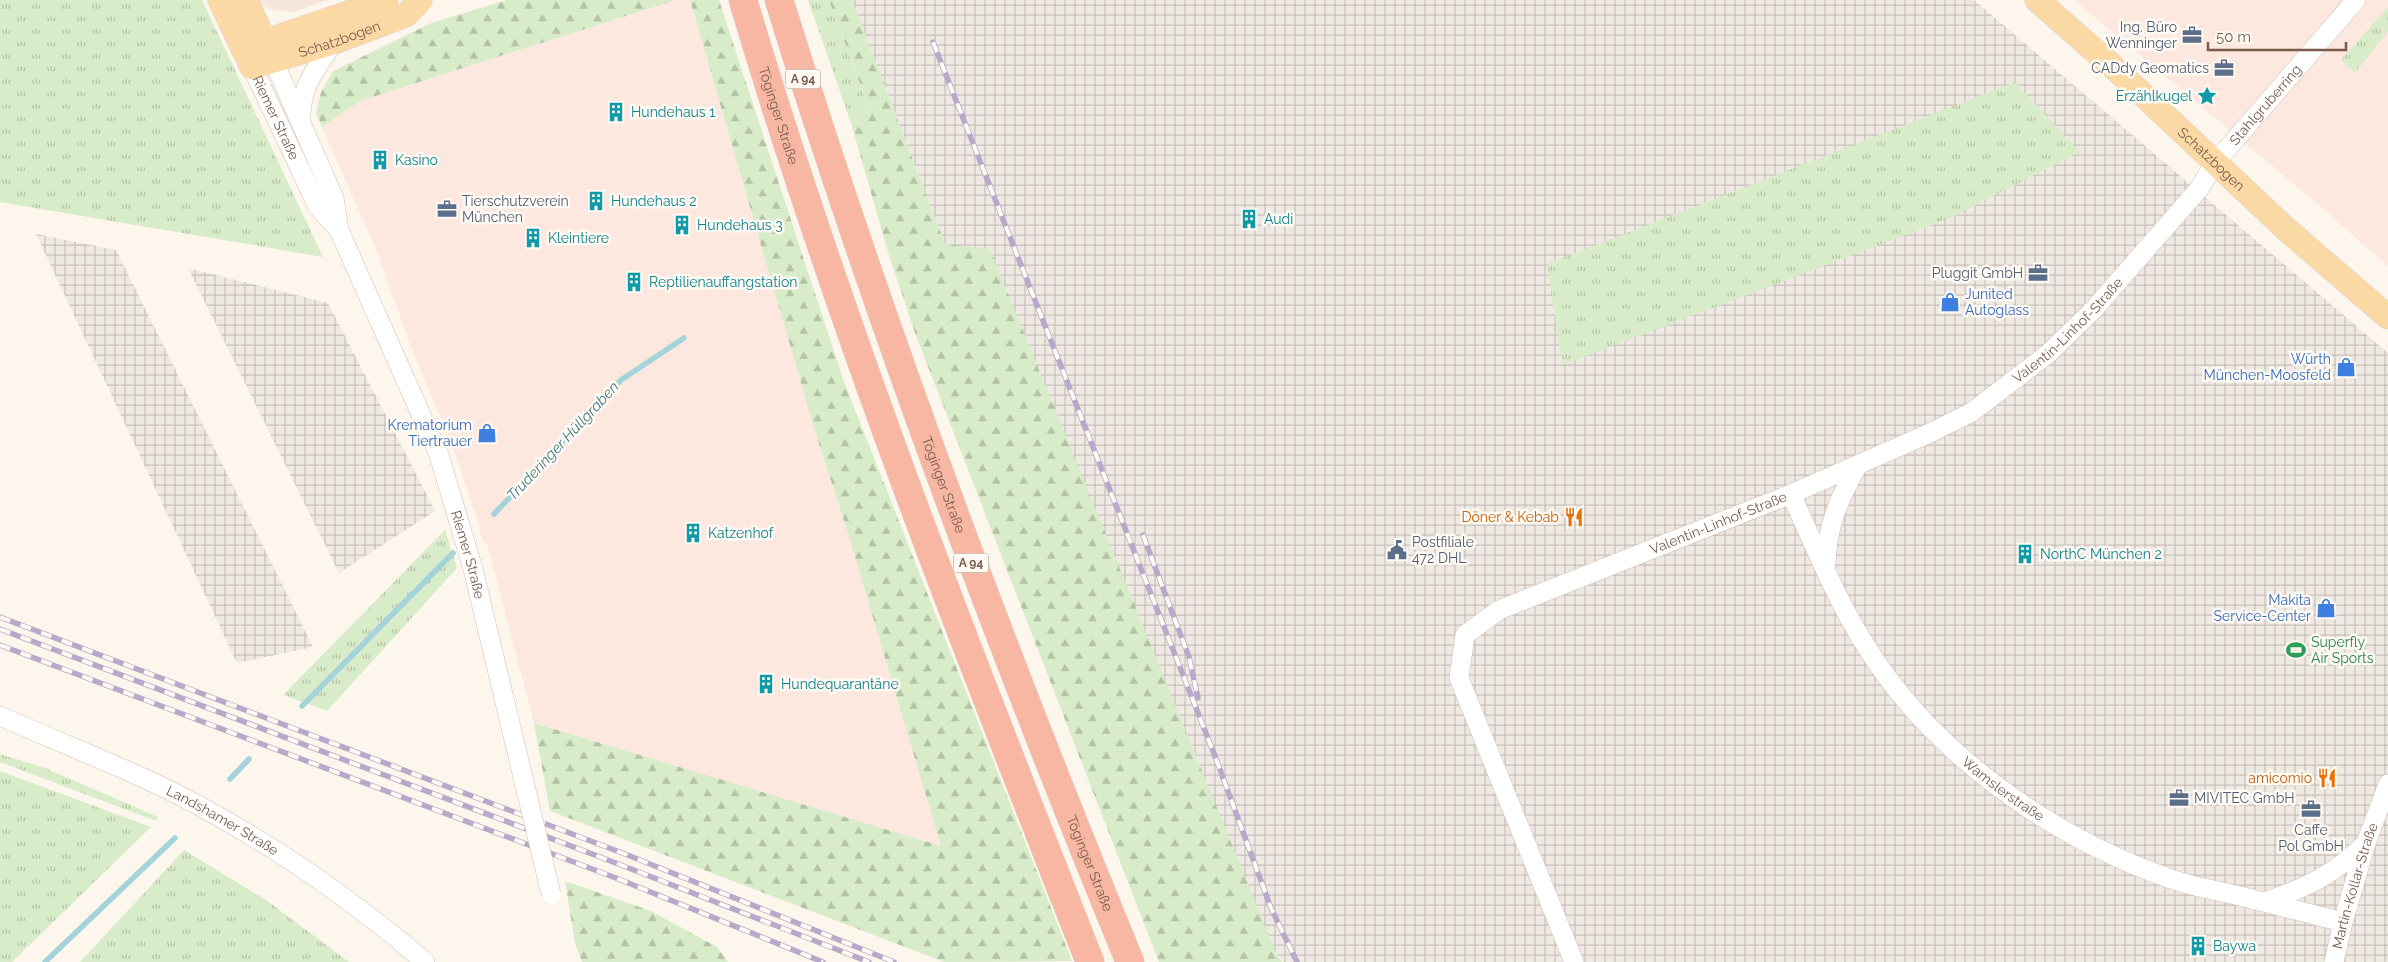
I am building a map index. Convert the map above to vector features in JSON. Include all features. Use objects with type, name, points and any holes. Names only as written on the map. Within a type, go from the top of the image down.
[{"type":"highway","name":"Töginger Straße","points":[[743,0],[864,370],[988,703],[1090,962]]},
{"type":"highway","name":"Töginger Straße","points":[[779,0],[828,158],[976,575],[1130,962]]},
{"type":"main road","name":"Riemer Straße","points":[[220,0],[258,55]]},
{"type":"main road","name":"Riemer Straße","points":[[246,0],[258,55]]},
{"type":"main road","name":"Schatzbogen","points":[[258,55],[386,0]]},
{"type":"main road","name":"Schatzbogen","points":[[258,55],[334,42],[406,16],[420,0]]},
{"type":"main road","name":"Schatzbogen","points":[[2037,0],[2110,64],[2214,164],[2388,317]]},
{"type":"street","name":"Stahlgruberring","points":[[2214,164],[2356,0]]},
{"type":"street","points":[[301,123],[300,103],[307,82],[334,42]]},
{"type":"street","name":"Riemer Straße","points":[[258,55],[301,123],[334,198],[339,230],[439,456],[473,568],[551,894]]},
{"type":"street","name":"Riemer Straße","points":[[258,55],[318,207],[339,230]]},
{"type":"street","name":"Valentin-Linhof-Straße","points":[[1574,962],[1460,678],[1465,635],[1499,610],[1791,494],[1930,433],[1972,412],[2049,352],[2094,310],[2199,189],[2214,164]]},
{"type":"street","name":"Wamslerstraße","points":[[1826,568],[1827,538],[1846,487],[1858,465]]},
{"type":"street","name":"Wamslerstraße","points":[[1791,494],[1843,607],[1864,644],[1916,711],[1954,750],[2017,802],[2093,846],[2174,881],[2343,922]]},
{"type":"street","name":"Landshamer Straße","points":[[0,716],[155,784],[213,813],[299,865],[377,921],[425,962]]},
{"type":"street","name":"Martin-Kollar-Straße","points":[[2334,962],[2343,922],[2366,843],[2388,784]]},
{"type":"street","points":[[2264,902],[2323,878],[2350,859],[2366,843]]},
{"type":"shaded area","points":[[257,0],[328,0],[292,12],[268,9]]},
{"type":"shaded area","points":[[676,0],[690,0],[813,425],[846,527],[942,847],[534,723],[487,543],[482,540],[478,522],[452,445],[411,347],[376,249],[322,127],[360,101]]},
{"type":"shaded area","points":[[852,0],[1974,0],[2388,353],[2388,962],[1283,962],[1276,953],[945,244]]},
{"type":"shaded area","points":[[2074,0],[2388,0],[2388,266],[2321,207]]},
{"type":"shaded area","points":[[36,234],[116,250],[313,647],[237,663]]},
{"type":"shaded area","points":[[188,268],[328,303],[435,511],[339,573]]},
{"type":"green space","points":[[0,0],[202,0],[323,257],[0,202]]},
{"type":"green space","points":[[507,0],[676,0],[360,101],[322,127],[316,113],[321,92],[333,71],[431,23]]},
{"type":"green space","points":[[690,0],[719,0],[843,379],[1072,961],[944,962],[550,811],[534,723],[941,846],[846,527],[813,425]]},
{"type":"green space","points":[[808,0],[829,0],[869,109],[851,123]]},
{"type":"green space","points":[[829,0],[852,0],[945,244],[990,249],[1276,953],[1282,962],[1159,962],[915,333],[888,252],[851,123],[869,108]]},
{"type":"green space","points":[[2388,7],[2388,31],[2355,73],[2341,60]]},
{"type":"green space","points":[[2015,82],[2080,152],[1950,218],[1562,365],[1547,264]]},
{"type":"green space","points":[[445,530],[457,568],[327,711],[283,695]]},
{"type":"green space","points":[[0,754],[45,768],[158,817],[156,821],[0,762]]},
{"type":"green space","points":[[0,771],[151,827],[12,962],[0,962]]},
{"type":"green space","points":[[184,850],[266,900],[349,962],[80,962]]},
{"type":"green space","points":[[565,881],[651,911],[717,947],[728,962],[582,962],[575,943]]},
{"type":"waterway","name":"Truderinger Hüllgraben","points":[[494,514],[621,380],[684,338]]},
{"type":"waterway","name":"Truderinger Hüllgraben","points":[[302,706],[453,553]]},
{"type":"waterway","name":"Truderinger Hüllgraben","points":[[230,779],[249,759]]},
{"type":"waterway","name":"Truderinger Hüllgraben","points":[[45,962],[175,838]]},
{"type":"railway","points":[[933,42],[1215,756],[1271,908],[1297,962]]},
{"type":"railway","points":[[1143,535],[1189,657],[1198,698]]},
{"type":"railway","points":[[0,617],[625,854],[894,962]]},
{"type":"railway","points":[[0,629],[621,865],[869,962]]},
{"type":"railway","points":[[0,645],[616,878],[823,962]]},
{"type":"place","name":"Ing. Büro Wenninger","points":[[2192,35]]},
{"type":"place","name":"CADdy Geomatics","points":[[2224,68]]},
{"type":"place","name":"Erzählkugel","points":[[2207,96]]},
{"type":"place","name":"Hundehaus 1","points":[[616,112]]},
{"type":"place","name":"Kasino","points":[[380,160]]},
{"type":"place","name":"Hundehaus 2","points":[[596,201]]},
{"type":"place","name":"Tierschutzverein München","points":[[447,209]]},
{"type":"place","name":"Audi","points":[[1249,219]]},
{"type":"place","name":"Hundehaus 3","points":[[682,225]]},
{"type":"place","name":"Kleintiere","points":[[533,238]]},
{"type":"place","name":"Pluggit GmbH","points":[[2038,273]]},
{"type":"place","name":"Reptilienauffangstation","points":[[634,282]]},
{"type":"place","name":"Junited Autoglass","points":[[1950,302]]},
{"type":"place","name":"Würth München-Moosfeld","points":[[2346,367]]},
{"type":"place","name":"Krematorium Tiertrauer","points":[[487,433]]},
{"type":"place","name":"Döner & Kebab","points":[[1574,517]]},
{"type":"place","name":"Katzenhof","points":[[693,533]]},
{"type":"place","name":"Postfiliale 472 DHL","points":[[1397,550]]},
{"type":"place","name":"NorthC München 2","points":[[2025,554]]},
{"type":"place","name":"Makita Service-Center","points":[[2326,608]]},
{"type":"place","name":"Superfly Air Sports","points":[[2296,650]]},
{"type":"place","name":"Hundequarantäne","points":[[766,684]]},
{"type":"place","name":"amicomio","points":[[2327,778]]},
{"type":"place","name":"MIVITEC GmbH","points":[[2179,798]]},
{"type":"place","name":"Caffe Pol GmbH","points":[[2311,809]]},
{"type":"place","name":"Baywa","points":[[2198,946]]}]
